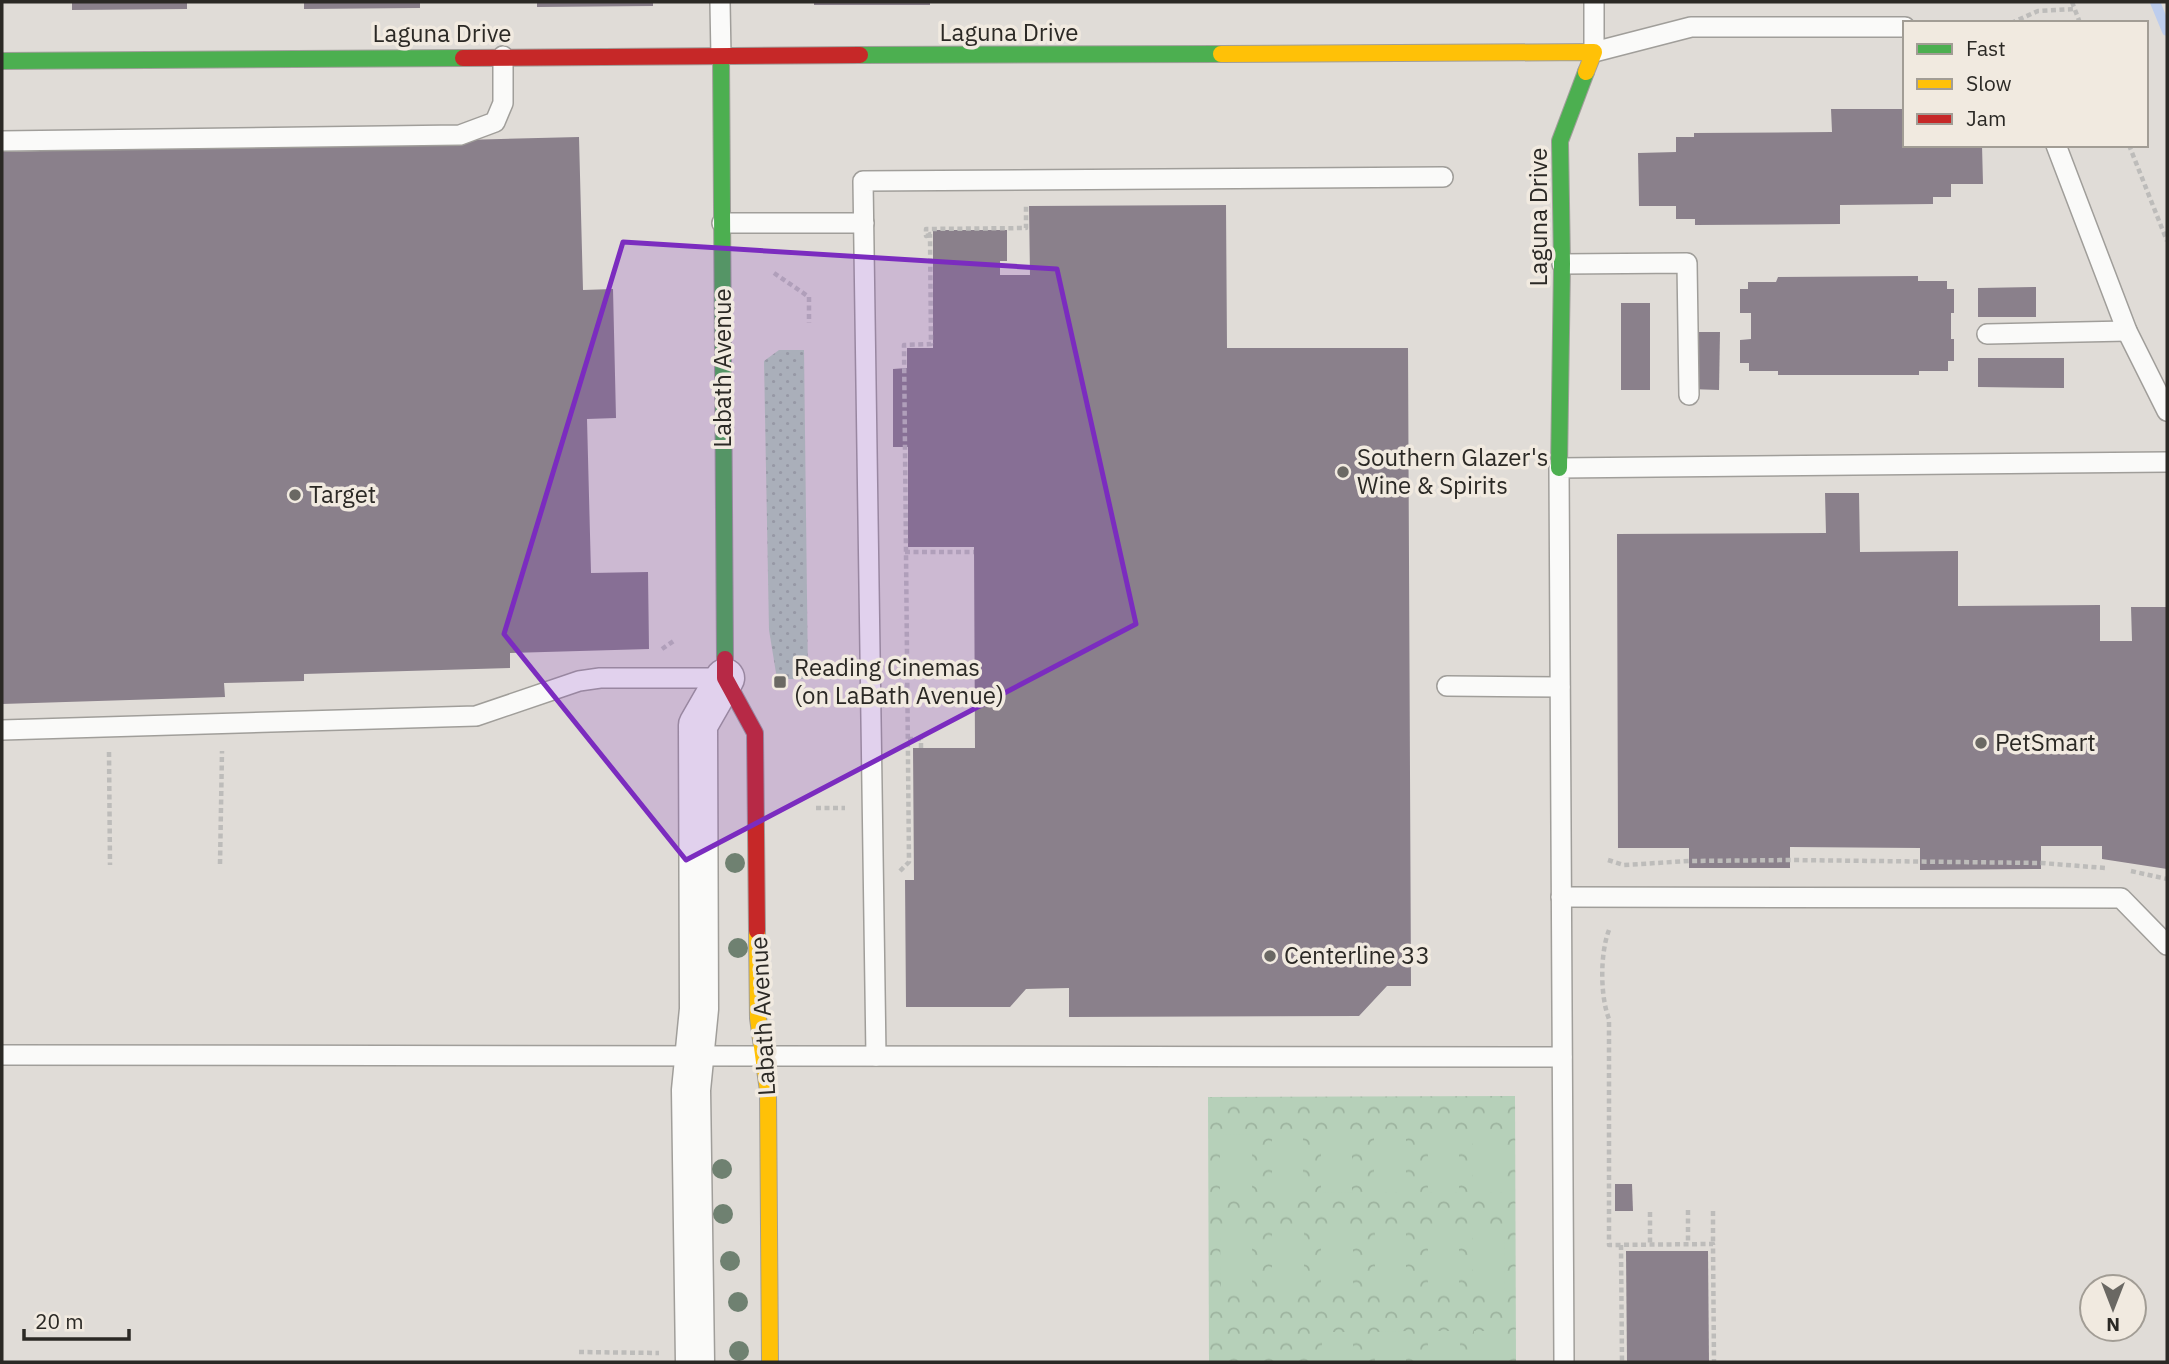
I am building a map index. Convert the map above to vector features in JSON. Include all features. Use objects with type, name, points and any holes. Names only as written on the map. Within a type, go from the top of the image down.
[{"type":"street","name":"Laguna Drive","points":[[2,61],[503,56],[1594,52],[1560,141],[1562,264],[1559,468]]},
{"type":"street","name":"Labath Avenue","points":[[721,57],[725,678],[755,733],[758,1018],[768,1091],[770,1362]]},
{"type":"street","points":[[679,1357],[691,1090],[699,1009],[698,725],[725,678]]},
{"type":"lane","points":[[720,2],[721,57]]},
{"type":"lane","points":[[1594,2],[1594,52],[1691,27],[1903,27]]},
{"type":"lane","points":[[2,141],[460,135],[495,122],[503,103],[503,56]]},
{"type":"lane","points":[[2057,147],[2127,331],[2167,411]]},
{"type":"lane","points":[[876,1056],[863,181],[1443,177]]},
{"type":"lane","points":[[722,223],[864,223]]},
{"type":"lane","points":[[1562,264],[1687,263],[1689,395]]},
{"type":"lane","points":[[1987,334],[2127,331]]},
{"type":"lane","points":[[1563,1362],[1559,468],[2167,462]]},
{"type":"lane","points":[[2,730],[476,716],[579,681],[600,678],[725,678]]},
{"type":"lane","points":[[1447,687],[1560,687]]},
{"type":"lane","points":[[1561,897],[2121,898],[2167,945]]},
{"type":"lane","points":[[2,1055],[1562,1057]]},
{"type":"path","points":[[2072,2],[2079,21]]},
{"type":"path","points":[[2016,21],[2038,11],[2075,9]]},
{"type":"path","points":[[2130,147],[2167,241]]},
{"type":"path","points":[[900,879],[900,870],[909,862],[904,345],[931,344],[931,235],[926,236],[926,229],[1026,228],[1026,202]]},
{"type":"path","points":[[774,273],[809,297],[809,323]]},
{"type":"path","points":[[905,552],[974,552]]},
{"type":"path","points":[[908,739],[921,739],[921,748]]},
{"type":"path","points":[[220,864],[222,746]]},
{"type":"path","points":[[109,751],[110,865]]},
{"type":"path","points":[[1608,860],[1624,865],[1790,860],[2041,863],[2115,869]]},
{"type":"path","points":[[2127,871],[2167,879]]},
{"type":"path","points":[[1609,930],[1603,945],[1604,1006],[1609,1019],[1609,1245],[1713,1244]]},
{"type":"path","points":[[1688,1210],[1688,1244]]},
{"type":"path","points":[[1713,1211],[1714,1362]]},
{"type":"path","points":[[1650,1212],[1650,1244]]},
{"type":"path","points":[[1621,1245],[1622,1362]]},
{"type":"path","points":[[579,1352],[679,1357]]},
{"type":"highlighted area","points":[[623,242],[1057,269],[1136,624],[686,860],[504,634]]},
{"type":"green space","points":[[779,350],[804,350],[808,679],[777,679],[769,630],[764,361]]},
{"type":"green space","points":[[1515,1096],[1516,1362],[1209,1362],[1208,1097]]},
{"type":"green space","points":[[1252,1134],[1252,1193],[1220,1193],[1220,1135]]},
{"type":"green space","points":[[1272,1134],[1303,1134],[1303,1193],[1272,1193]]},
{"type":"green space","points":[[1321,1134],[1352,1134],[1352,1192],[1321,1193]]},
{"type":"green space","points":[[1374,1134],[1406,1134],[1406,1192],[1374,1192]]},
{"type":"green space","points":[[1428,1134],[1459,1134],[1459,1192],[1428,1192]]},
{"type":"green space","points":[[1473,1134],[1504,1134],[1504,1192],[1473,1192]]},
{"type":"green space","points":[[1220,1232],[1252,1232],[1252,1290],[1221,1290]]},
{"type":"green space","points":[[1272,1232],[1304,1232],[1304,1290],[1272,1290]]},
{"type":"green space","points":[[1321,1232],[1353,1232],[1353,1290],[1321,1290]]},
{"type":"green space","points":[[1375,1232],[1406,1232],[1406,1290],[1375,1290]]},
{"type":"green space","points":[[1428,1232],[1459,1232],[1459,1290],[1428,1290]]},
{"type":"green space","points":[[1473,1232],[1504,1232],[1505,1290],[1473,1290]]},
{"type":"green space","points":[[1406,1331],[1406,1362],[1375,1362],[1375,1332]]},
{"type":"green space","points":[[1428,1331],[1460,1331],[1460,1362],[1428,1362]]},
{"type":"green space","points":[[1474,1331],[1505,1331],[1505,1362],[1474,1362]]},
{"type":"green space","points":[[1322,1332],[1353,1332],[1353,1362],[1322,1362]]},
{"type":"building","points":[[72,2],[187,2],[187,9],[72,10]]},
{"type":"building","points":[[304,2],[420,2],[420,8],[304,9]]},
{"type":"building","points":[[537,2],[653,2],[653,6],[537,7]]},
{"type":"building","points":[[814,2],[930,2],[930,5],[814,5]]},
{"type":"building","points":[[1831,109],[1903,109],[1903,147],[1982,147],[1983,184],[1951,184],[1951,197],[1933,197],[1933,204],[1840,205],[1840,224],[1695,225],[1695,219],[1676,219],[1676,206],[1639,206],[1638,153],[1676,152],[1676,137],[1694,137],[1694,133],[1832,132]]},
{"type":"building","name":"Target","points":[[579,137],[583,290],[613,289],[616,418],[587,419],[591,573],[648,572],[649,649],[510,653],[510,668],[304,674],[304,681],[224,683],[225,697],[2,704],[2,152]]},
{"type":"building","points":[[1226,205],[1227,348],[1408,348],[1411,986],[1387,986],[1359,1016],[1069,1017],[1069,988],[1026,989],[1010,1007],[906,1007],[905,880],[914,880],[913,748],[975,748],[974,547],[908,547],[908,447],[893,447],[893,369],[907,368],[907,348],[933,348],[933,230],[1007,230],[1007,261],[1000,261],[1000,275],[1030,275],[1029,206]]},
{"type":"building","points":[[1918,276],[1918,281],[1947,281],[1947,289],[1954,289],[1951,339],[1954,339],[1954,361],[1948,361],[1948,371],[1919,371],[1919,375],[1778,375],[1778,371],[1749,371],[1749,363],[1740,363],[1740,340],[1751,339],[1751,313],[1740,313],[1740,289],[1748,289],[1748,282],[1776,282],[1778,277]]},
{"type":"building","points":[[2036,287],[2036,317],[1978,317],[1978,288]]},
{"type":"building","points":[[1621,303],[1650,303],[1650,390],[1621,390]]},
{"type":"building","points":[[1691,332],[1720,332],[1719,390],[1690,389]]},
{"type":"building","points":[[1978,358],[2064,358],[2064,388],[1978,387]]},
{"type":"building","points":[[1825,493],[1859,493],[1860,552],[1958,551],[1958,606],[2100,605],[2100,641],[2132,641],[2131,607],[2167,607],[2167,869],[2102,859],[2102,846],[2041,846],[2041,869],[1920,870],[1920,848],[1790,847],[1790,868],[1689,868],[1689,848],[1618,848],[1617,534],[1826,533]]},
{"type":"building","points":[[1615,1184],[1632,1184],[1633,1211],[1615,1211]]},
{"type":"building","points":[[1626,1251],[1708,1251],[1709,1362],[1627,1362]]},
{"type":"waterway","points":[[2155,2],[2167,31]]},
{"type":"traffic: fast","points":[[860,55],[1221,54]]},
{"type":"traffic: fast","points":[[721,57],[725,659]]},
{"type":"traffic: fast","points":[[2,61],[463,58]]},
{"type":"traffic: fast","points":[[1559,468],[1562,264],[1560,141],[1586,72]]},
{"type":"traffic: slow","points":[[1221,54],[1594,52],[1586,72]]},
{"type":"traffic: slow","points":[[757,931],[758,1018],[768,1091],[770,1362]]},
{"type":"traffic: jam","points":[[463,58],[860,55]]},
{"type":"traffic: jam","points":[[725,659],[725,678],[755,733],[757,931]]},
{"type":"place","name":"Southern Glazer's Wine & Spirits","points":[[1343,472]]},
{"type":"place","name":"Target","points":[[295,495]]},
{"type":"place","name":"Reading Cinemas (on LaBath Avenue)","points":[[780,682]]},
{"type":"place","name":"PetSmart","points":[[1981,743]]},
{"type":"place","name":"Centerline 33","points":[[1270,956]]}]
